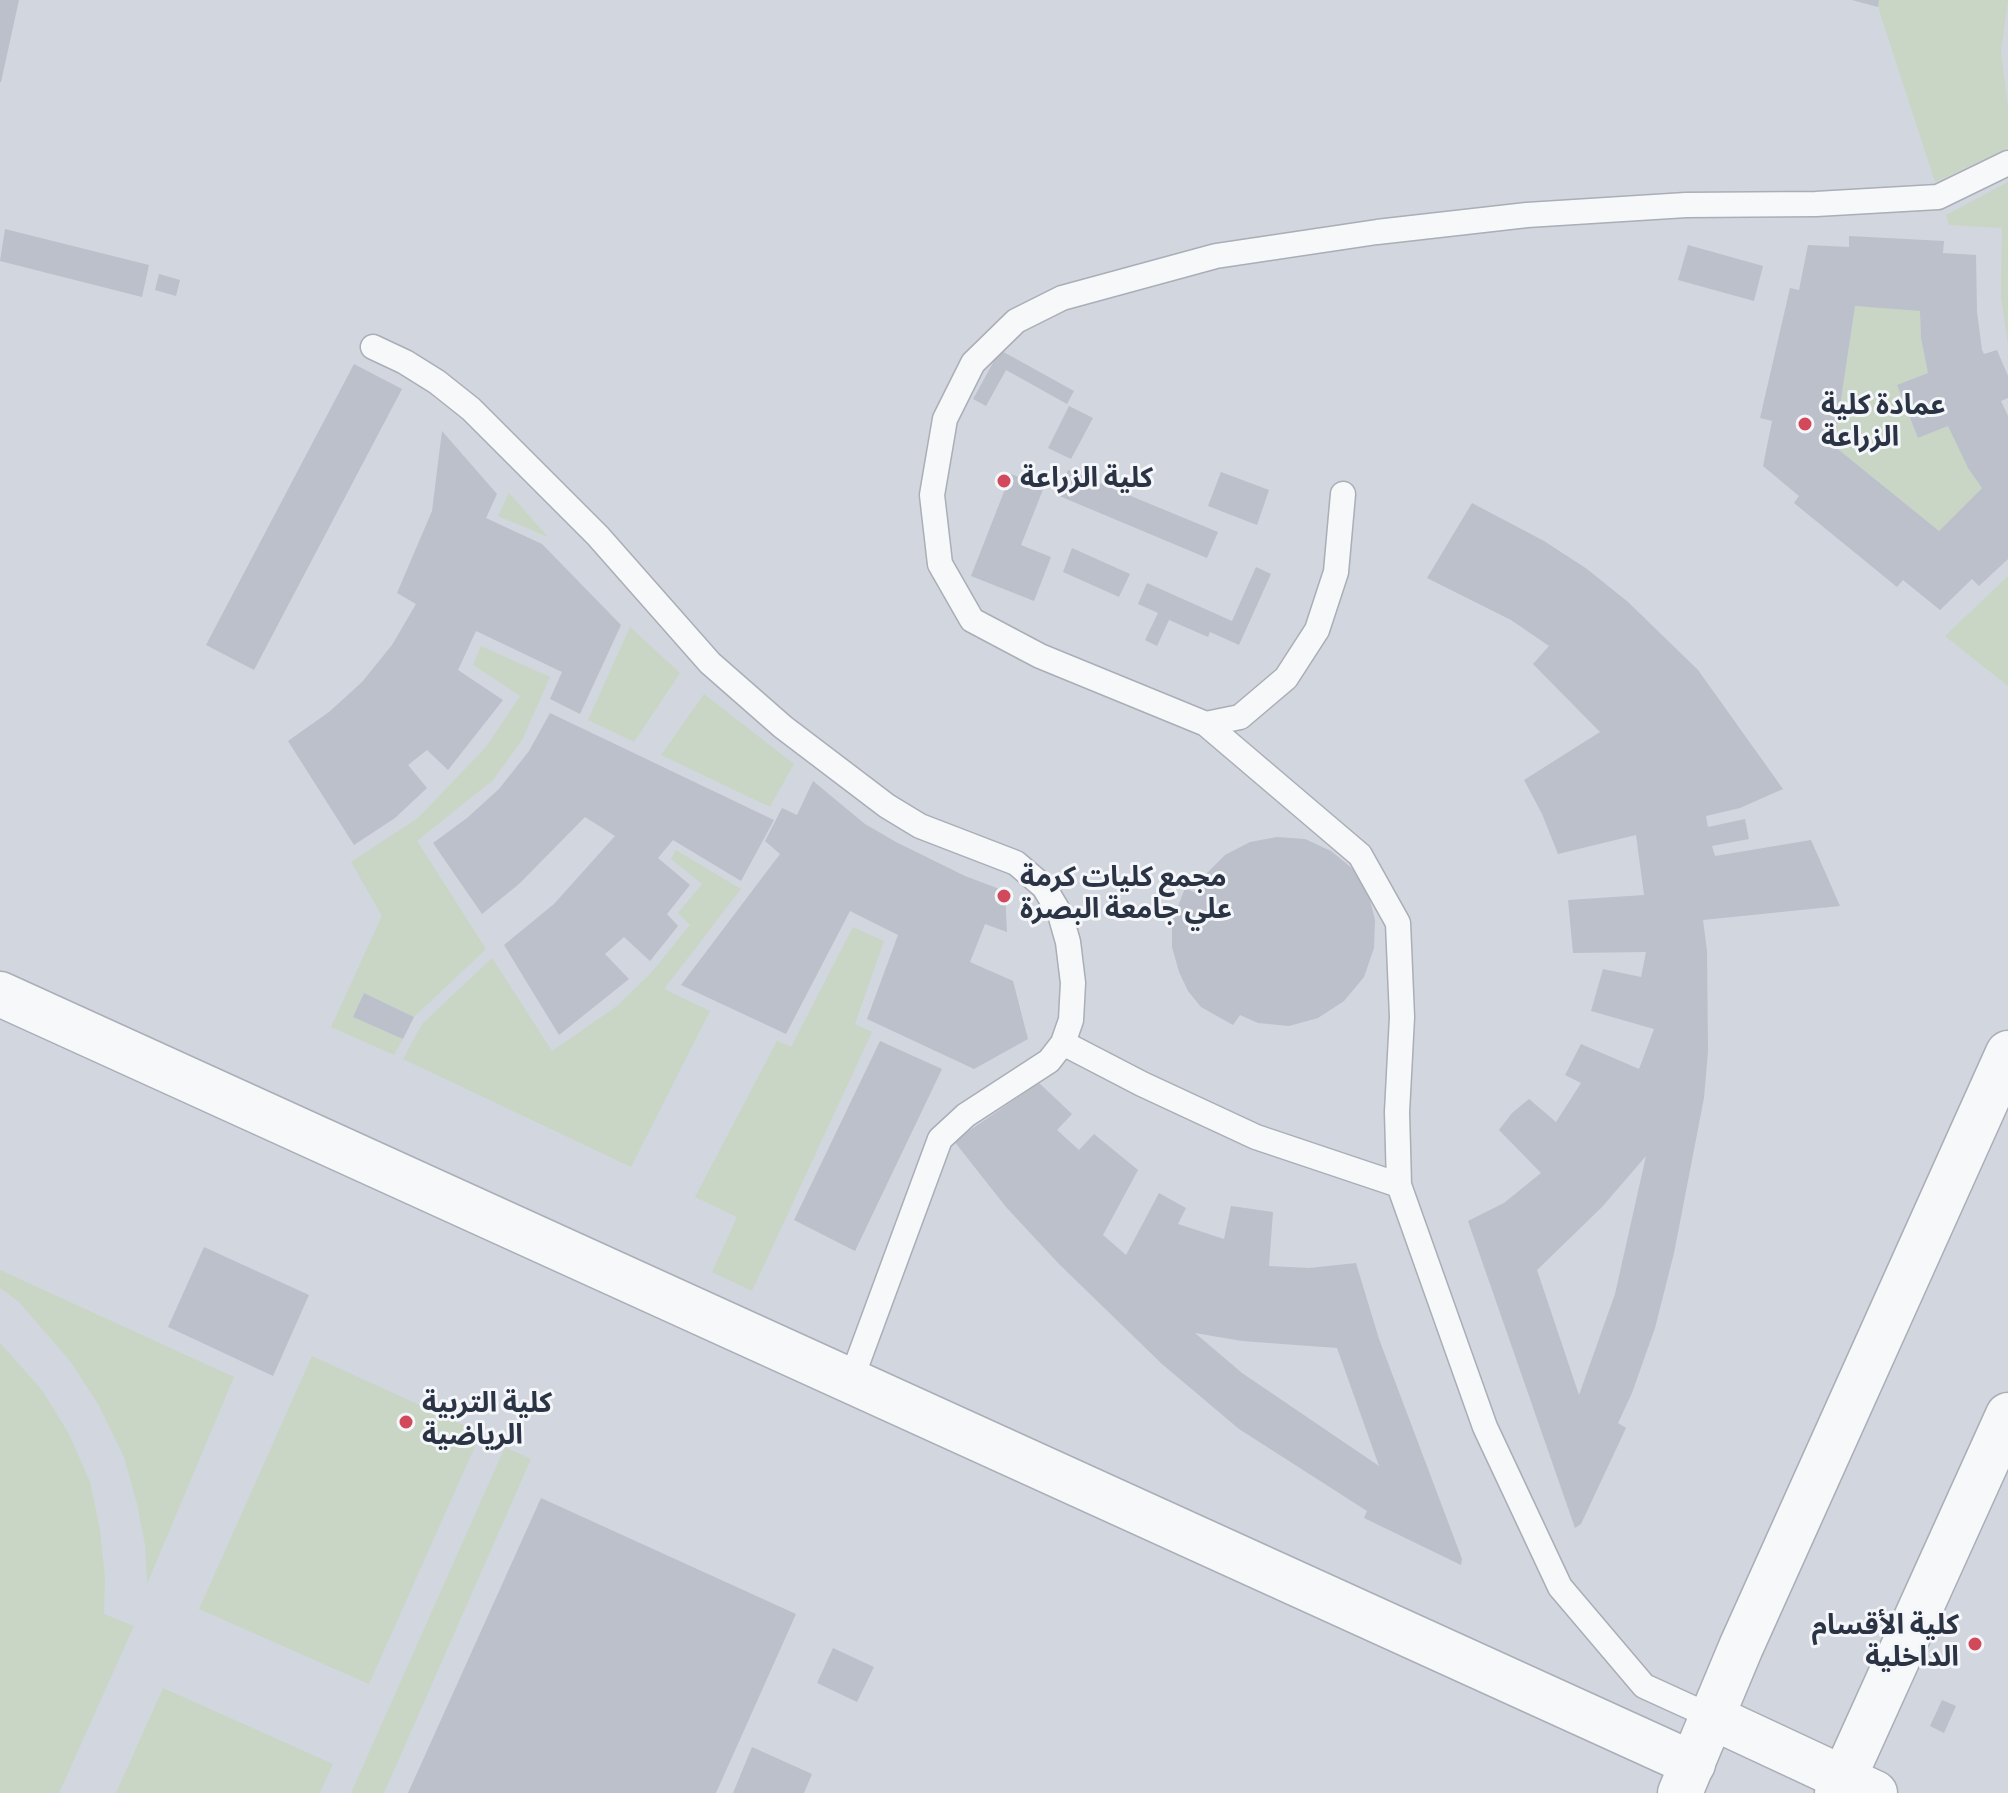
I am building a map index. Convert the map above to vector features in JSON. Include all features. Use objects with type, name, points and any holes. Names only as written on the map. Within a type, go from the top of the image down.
[{"type":"street","points":[[0,994],[851,1380],[1687,1778],[1741,1647],[2008,1053]]},
{"type":"street","points":[[1712,1717],[1852,1788],[2008,1415]]},
{"type":"lane","points":[[1712,1717],[1644,1686],[1560,1587],[1485,1427],[1399,1185],[1397,1112],[1402,1017],[1398,923],[1360,855],[1206,724],[1040,656],[972,620],[940,564],[932,495],[945,419],[973,363],[1016,321],[1062,298],[1216,256],[1377,232],[1527,215],[1686,205],[1816,204],[1938,197],[2008,163]]},
{"type":"lane","points":[[373,347],[427,375],[471,409],[598,536],[710,663],[795,736],[920,826],[1016,863],[1044,887],[1060,914],[1072,970],[1071,1020],[1063,1043],[1049,1061],[966,1115],[940,1139],[851,1380]]},
{"type":"lane","points":[[1206,724],[1240,717],[1286,678],[1317,630],[1336,572],[1343,494]]},
{"type":"lane","points":[[1063,1043],[1256,1137],[1399,1185]]},
{"type":"shaded area","name":"مجمع كليات كرمة علي جامعة البصرة","points":[[0,0],[2008,0],[2008,1793],[0,1793]]},
{"type":"green space","points":[[1879,0],[2008,0],[2001,51],[2008,108],[2008,148],[1935,182],[1878,7]]},
{"type":"green space","points":[[2008,182],[2008,345],[2001,296],[2002,228],[1949,225],[1946,215]]},
{"type":"green space","points":[[1855,306],[1920,311],[1921,338],[1928,373],[1897,386],[1918,438],[1948,426],[1968,468],[1982,488],[1939,531],[1834,446]]},
{"type":"green space","points":[[509,493],[548,537],[498,516]]},
{"type":"green space","points":[[2008,576],[2008,686],[1945,636]]},
{"type":"green space","points":[[630,627],[680,673],[634,742],[588,720]]},
{"type":"green space","points":[[481,646],[550,677],[522,740],[493,780],[417,841],[486,949],[414,1017],[364,993],[354,1017],[403,1039],[394,1055],[331,1027],[382,916],[351,862],[418,818],[486,747],[520,696],[473,665]]},
{"type":"green space","points":[[704,694],[794,764],[770,807],[661,755]]},
{"type":"green space","points":[[676,850],[741,889],[664,989],[710,1011],[631,1167],[403,1059],[422,1024],[492,958],[552,1051],[617,1006],[651,973],[690,925],[678,913],[702,884],[671,859]]},
{"type":"green space","points":[[853,927],[884,941],[855,1024],[872,1032],[752,1291],[712,1272],[737,1217],[695,1197],[777,1041],[791,1047]]},
{"type":"green space","points":[[0,1270],[234,1377],[147,1584],[145,1545],[124,1457],[98,1404],[70,1361],[19,1302],[0,1288]]},
{"type":"green space","points":[[0,1343],[42,1390],[69,1434],[90,1482],[100,1530],[105,1579],[104,1614],[134,1626],[59,1793],[0,1793]]},
{"type":"green space","points":[[312,1356],[481,1433],[369,1684],[199,1609]]},
{"type":"green space","points":[[505,1447],[531,1459],[384,1793],[351,1793]]},
{"type":"green space","points":[[163,1688],[333,1764],[320,1793],[116,1793]]},
{"type":"building","points":[[0,0],[19,0],[1,82],[0,82]]},
{"type":"building","points":[[1852,0],[1879,0],[1878,7]]},
{"type":"building","points":[[5,229],[149,265],[142,297],[0,261]]},
{"type":"building","name":"عمادة كلية الزراعة","points":[[1849,236],[1944,241],[1943,253],[1976,255],[1977,312],[1982,350],[1984,354],[1997,350],[2008,376],[2008,398],[2001,401],[2008,416],[2008,559],[1979,586],[1972,579],[1940,610],[1903,580],[1897,587],[1794,503],[1799,496],[1763,466],[1772,421],[1760,418],[1790,288],[1799,290],[1808,245],[1849,247]],"holes":[[[1855,306],[1920,311],[1921,338],[1928,373],[1897,385],[1918,438],[1948,426],[1968,468],[1982,488],[1939,531],[1834,446]]]},
{"type":"building","points":[[1688,245],[1763,266],[1754,301],[1678,280]]},
{"type":"building","points":[[159,274],[180,280],[176,296],[155,290]]},
{"type":"building","points":[[1000,350],[1074,391],[1067,404],[1006,370],[986,406],[973,399]]},
{"type":"building","points":[[354,364],[402,389],[254,670],[206,645]]},
{"type":"building","points":[[1069,406],[1093,418],[1071,459],[1048,448]]},
{"type":"building","points":[[442,431],[497,494],[486,518],[542,544],[621,625],[580,714],[550,699],[562,672],[476,631],[458,670],[503,700],[448,770],[427,750],[408,765],[427,788],[395,818],[354,845],[288,741],[329,712],[362,682],[392,645],[416,604],[397,593],[432,511]]},
{"type":"building","points":[[1068,470],[1218,532],[1207,558],[1057,495]]},
{"type":"building","points":[[1221,472],[1269,490],[1257,525],[1208,506]]},
{"type":"building","points":[[1011,474],[1044,487],[1021,545],[1051,557],[1034,601],[971,576]]},
{"type":"building","points":[[1472,503],[1544,541],[1587,569],[1628,602],[1698,670],[1783,789],[1740,808],[1706,816],[1708,827],[1745,819],[1749,839],[1712,846],[1715,856],[1811,840],[1840,906],[1703,920],[1707,951],[1708,1051],[1704,1098],[1674,1253],[1655,1328],[1618,1423],[1626,1428],[1581,1524],[1575,1528],[1468,1221],[1504,1203],[1541,1173],[1499,1130],[1512,1113],[1529,1099],[1556,1122],[1581,1083],[1565,1075],[1581,1044],[1639,1069],[1654,1029],[1591,1011],[1603,969],[1641,977],[1646,952],[1573,953],[1568,900],[1644,895],[1636,835],[1558,854],[1524,780],[1600,732],[1533,664],[1549,646],[1511,620],[1427,578]],"holes":[[[1646,1156],[1615,1294],[1579,1395],[1537,1270],[1602,1207]]]},
{"type":"building","points":[[1072,548],[1130,574],[1119,597],[1063,572]]},
{"type":"building","points":[[1256,567],[1271,574],[1239,645],[1210,632],[1208,637],[1169,620],[1157,646],[1145,640],[1158,613],[1138,604],[1147,583],[1232,621]]},
{"type":"building","points":[[550,713],[774,820],[741,881],[673,840],[658,858],[690,885],[667,914],[678,926],[650,961],[624,937],[605,954],[629,979],[559,1035],[504,945],[554,904],[615,836],[585,817],[519,884],[482,914],[433,843],[499,789],[529,751]]},
{"type":"building","points":[[813,781],[865,824],[896,842],[965,876],[1005,891],[1007,932],[985,924],[970,962],[1013,981],[1028,1039],[974,1069],[867,1019],[898,935],[850,911],[786,1034],[681,985],[780,854],[765,841],[782,808],[797,815]]},
{"type":"building","points":[[1277,837],[1305,839],[1331,851],[1353,869],[1368,892],[1375,920],[1374,948],[1364,977],[1344,1001],[1318,1018],[1289,1026],[1258,1023],[1240,1015],[1233,1025],[1201,1007],[1188,991],[1172,947],[1172,922],[1185,888],[1196,893],[1205,875],[1225,855],[1250,842]]},
{"type":"building","points":[[364,993],[414,1017],[403,1039],[353,1017]]},
{"type":"building","points":[[880,1041],[942,1069],[855,1251],[794,1220]]},
{"type":"building","points":[[1039,1083],[1072,1114],[1057,1130],[1079,1150],[1094,1134],[1138,1170],[1103,1235],[1126,1255],[1159,1193],[1186,1208],[1178,1224],[1224,1239],[1231,1206],[1273,1212],[1269,1266],[1309,1268],[1356,1263],[1379,1339],[1462,1559],[1461,1565],[1364,1518],[1367,1511],[1239,1429],[1162,1364],[1059,1264],[1006,1207],[954,1141]],"holes":[[[1195,1333],[1242,1341],[1337,1348],[1379,1466],[1242,1373]]]},
{"type":"building","points":[[204,1247],[309,1295],[273,1376],[168,1327]]},
{"type":"building","points":[[541,1498],[796,1614],[716,1793],[408,1793]]},
{"type":"building","points":[[833,1648],[874,1667],[857,1702],[817,1683]]},
{"type":"building","points":[[1942,1700],[1956,1706],[1944,1733],[1930,1726]]},
{"type":"building","points":[[752,1747],[812,1774],[804,1793],[733,1793]]},
{"type":"place","name":"عمادة كلية الزراعة","points":[[1805,424]]},
{"type":"place","name":"كلية الزراعة","points":[[1004,481]]},
{"type":"place","name":"مجمع كليات كرمة علي جامعة البصرة","points":[[1004,896]]},
{"type":"place","name":"كلية التربية الرياضية","points":[[406,1422]]},
{"type":"place","name":"كلية الأقسام الداخلية","points":[[1975,1644]]}]
